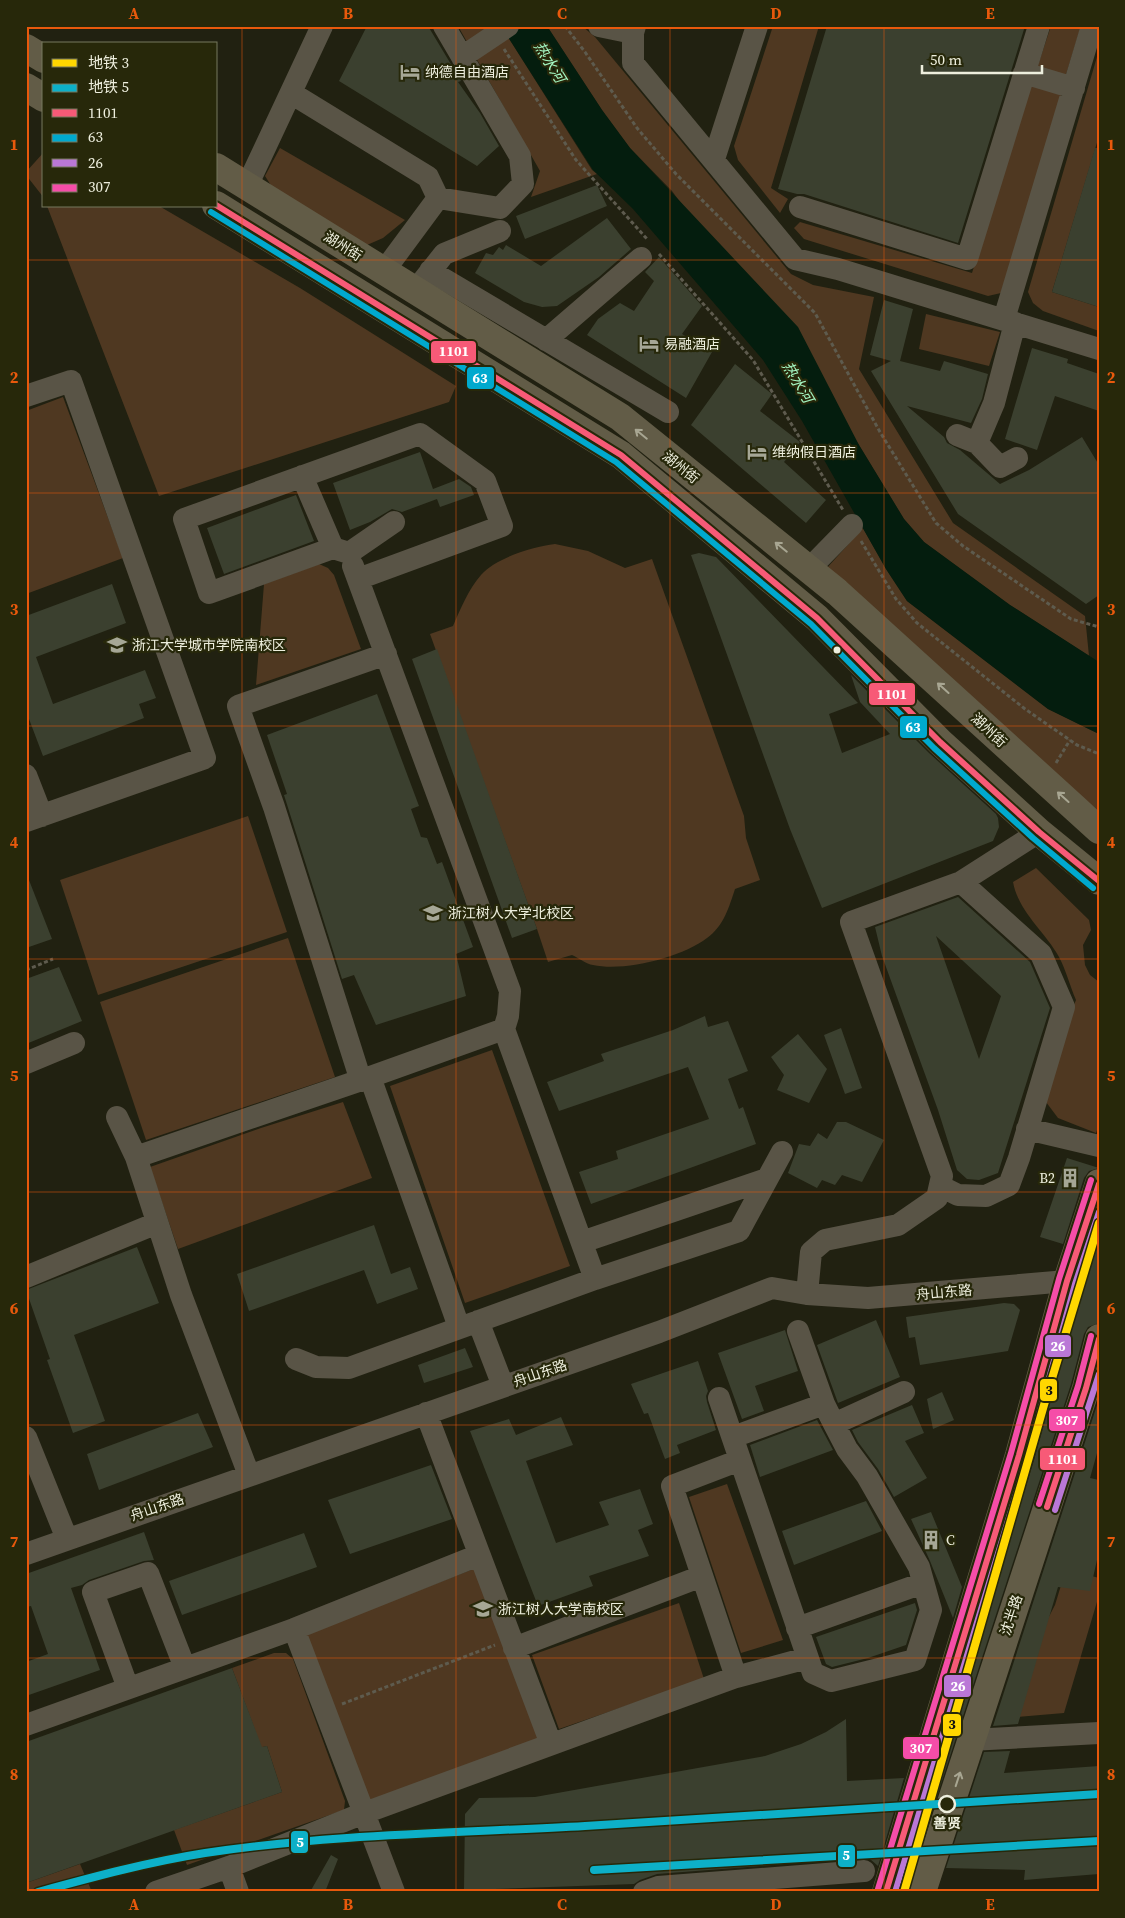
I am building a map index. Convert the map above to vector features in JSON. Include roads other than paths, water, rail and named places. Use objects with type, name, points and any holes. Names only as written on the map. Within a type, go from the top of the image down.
[{"type":"main road","points":[[26,48],[42,58]]},
{"type":"main road","points":[[26,87],[42,97]]},
{"type":"main road","name":"湖州街","points":[[218,168],[384,271],[422,281],[620,417],[837,592],[1099,830]]},
{"type":"main road","name":"湖州街","points":[[218,206],[620,455],[817,618],[940,742],[1039,832],[1099,881]]},
{"type":"main road","points":[[886,1892],[1016,1464],[1067,1281],[1099,1183]]},
{"type":"main road","name":"沈半路","points":[[922,1892],[970,1740],[1092,1390],[1099,1338]]},
{"type":"street","points":[[247,186],[322,26]]},
{"type":"street","points":[[438,198],[500,208],[523,184],[520,156],[444,26]]},
{"type":"street","points":[[599,26],[634,30],[633,63],[795,259],[838,268],[1099,349]]},
{"type":"street","points":[[714,159],[757,26]]},
{"type":"street","points":[[800,207],[967,259],[1039,26]]},
{"type":"street","points":[[1017,458],[1000,467],[967,439],[994,403],[1009,321],[1092,26]]},
{"type":"street","points":[[462,57],[497,34]]},
{"type":"street","points":[[1024,73],[1074,88]]},
{"type":"street","points":[[291,93],[428,177],[438,198]]},
{"type":"street","points":[[384,271],[438,198]]},
{"type":"street","points":[[500,230],[444,254],[422,281],[546,340],[668,412]]},
{"type":"street","points":[[546,340],[650,252]]},
{"type":"street","points":[[26,396],[71,381],[205,758],[34,818],[26,775]]},
{"type":"street","points":[[358,579],[502,526],[485,481],[420,434],[184,519],[209,593],[341,551],[394,522]]},
{"type":"street","points":[[302,476],[341,551],[358,579],[510,991],[508,1016],[504,1029],[595,1279]]},
{"type":"street","points":[[809,569],[852,526]]},
{"type":"street","points":[[386,654],[238,706],[366,1079],[468,1324],[503,1386]]},
{"type":"street","points":[[807,1294],[811,1252],[825,1240],[898,1225],[938,1198],[942,1176],[851,922],[961,882],[1039,832]]},
{"type":"street","points":[[940,1186],[958,1195],[986,1196],[1009,1185],[1064,1007],[1041,954],[961,882]]},
{"type":"street","points":[[136,1157],[366,1079],[504,1029]]},
{"type":"street","points":[[26,1062],[74,1043]]},
{"type":"street","points":[[117,1117],[136,1157],[181,1295],[249,1475]]},
{"type":"street","points":[[1027,1129],[1099,1146]]},
{"type":"street","points":[[296,1359],[316,1367],[349,1368],[595,1279],[739,1231],[782,1152]]},
{"type":"street","points":[[582,1242],[767,1179]]},
{"type":"street","points":[[26,1277],[157,1223]]},
{"type":"street","name":"舟山东路","points":[[26,1554],[659,1332],[772,1288],[807,1294],[868,1298],[1067,1281]]},
{"type":"street","points":[[719,1398],[813,1673],[831,1681],[915,1660],[931,1610],[919,1567],[867,1476],[847,1449],[834,1424],[824,1404],[798,1331]]},
{"type":"street","points":[[834,1424],[904,1392]]},
{"type":"street","points":[[732,1438],[824,1404]]},
{"type":"street","points":[[426,1413],[551,1744]]},
{"type":"street","points":[[26,1437],[67,1539]]},
{"type":"street","points":[[736,1677],[672,1486],[740,1460]]},
{"type":"street","points":[[26,1725],[294,1629],[479,1555]]},
{"type":"street","points":[[128,1688],[93,1592],[148,1573],[185,1668]]},
{"type":"street","points":[[512,1643],[702,1576]]},
{"type":"street","points":[[797,1628],[923,1583]]},
{"type":"street","points":[[294,1629],[394,1892]]},
{"type":"street","points":[[156,1892],[229,1867],[365,1813],[736,1677],[807,1658]]},
{"type":"street","points":[[970,1740],[1099,1733]]},
{"type":"street","points":[[229,1867],[238,1892]]},
{"type":"street","points":[[644,1892],[658,1887],[758,1886],[864,1871]]},
{"type":"water","name":"热水河","points":[[501,26],[547,26],[602,110],[630,148],[798,327],[859,445],[904,519],[924,542],[1010,605],[1099,662],[1099,734],[1048,709],[907,601],[886,569],[802,421],[763,360],[633,209],[593,170]]},
{"type":"metro line","name":"3","points":[[904,1892],[1044,1405],[1099,1223]]},
{"type":"metro line","name":"5","points":[[38,1892],[163,1861],[205,1853],[300,1842],[1099,1794]]},
{"type":"metro line","name":"5","points":[[594,1870],[1099,1841]]},
{"type":"place","name":"纳德自由酒店","points":[[410,72]]},
{"type":"place","name":"易融酒店","points":[[649,344]]},
{"type":"place","name":"维纳假日酒店","points":[[757,452]]},
{"type":"place","name":"浙江大学城市学院南校区","points":[[117,645]]},
{"type":"place","name":"浙江树人大学北校区","points":[[433,913]]},
{"type":"place","name":"B2","points":[[1070,1178]]},
{"type":"place","name":"C","points":[[931,1540]]},
{"type":"place","name":"浙江树人大学南校区","points":[[483,1609]]},
{"type":"place","name":"善贤","points":[[947,1804]]}]
